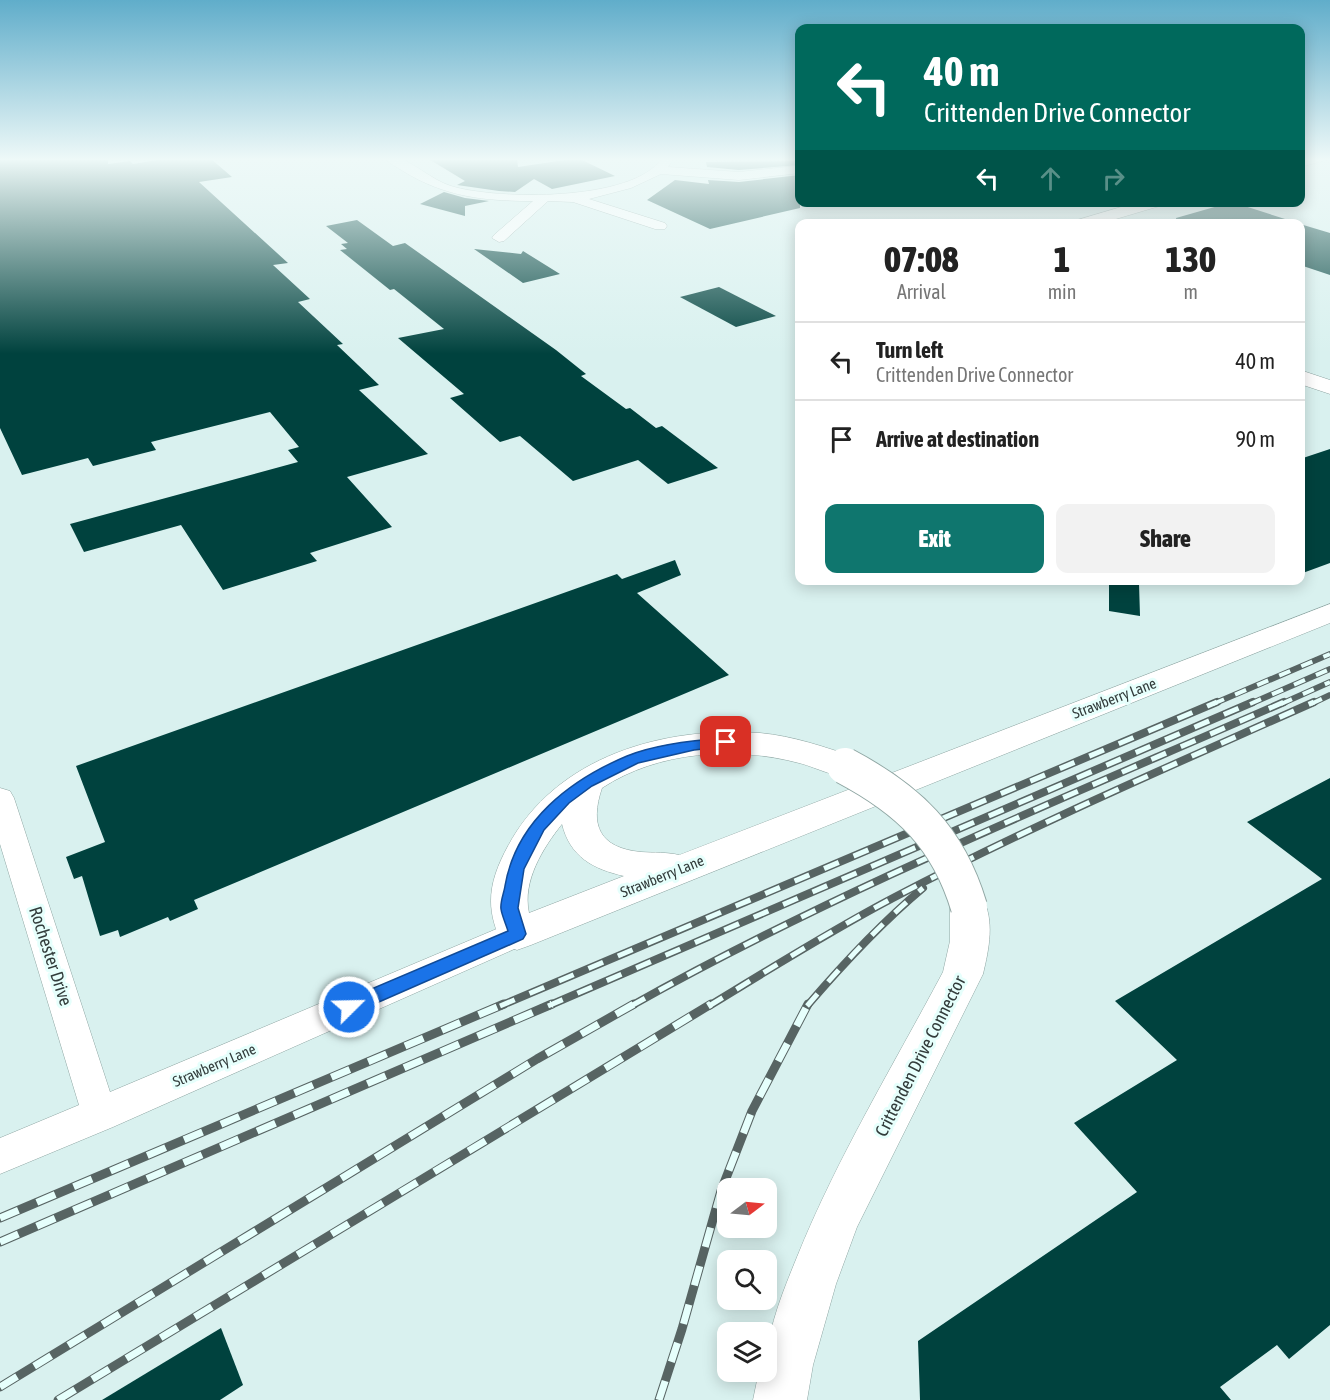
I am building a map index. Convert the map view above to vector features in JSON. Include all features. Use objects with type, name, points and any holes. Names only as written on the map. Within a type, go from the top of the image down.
[{"type":"street","points":[[500,238],[516,223]]},
{"type":"street","points":[[652,223],[660,226]]},
{"type":"street","points":[[1305,378],[1330,388]]},
{"type":"street","name":"Strawberry Lane","points":[[0,1156],[518,934],[1330,613]]},
{"type":"street","name":"Crittenden Drive Connector","points":[[518,934],[509,908],[516,869],[539,826],[564,799],[587,782],[634,759],[684,747],[726,742],[763,745],[797,750],[845,766],[870,778],[894,794],[933,830],[953,861],[969,907],[971,924],[969,950],[963,974],[837,1217],[811,1284],[787,1365],[780,1400]]},
{"type":"street","points":[[587,782],[577,817],[586,841],[604,857],[628,865],[685,867]]},
{"type":"street","name":"Rochester Drive","points":[[0,798],[100,1115]]},
{"type":"building","points":[[0,223],[244,223],[288,263],[273,265],[310,299],[298,302],[343,344],[337,345],[379,385],[359,390],[428,454],[347,477],[392,527],[310,553],[317,561],[223,590],[181,525],[84,552],[70,524],[298,462],[288,450],[299,447],[270,412],[151,442],[156,450],[93,466],[88,458],[22,475],[0,428]]},
{"type":"building","points":[[362,223],[393,246],[405,243],[556,350],[586,374],[581,376],[626,409],[630,408],[656,428],[662,426],[718,468],[668,484],[638,460],[573,481],[520,436],[500,442],[450,398],[464,394],[398,338],[444,329],[340,250],[347,249],[341,244],[348,243],[326,226]]},
{"type":"building","points":[[698,223],[734,223],[710,229]]},
{"type":"building","points":[[1305,226],[1330,233],[1330,275],[1305,267]]},
{"type":"building","points":[[474,249],[521,254],[523,251],[560,274],[523,283]]},
{"type":"building","points":[[719,287],[776,316],[736,327],[680,297]]},
{"type":"building","points":[[1330,449],[1330,563],[1305,572],[1305,457]]},
{"type":"building","points":[[675,560],[681,575],[637,593],[729,675],[194,900],[198,909],[170,921],[168,917],[120,937],[118,930],[100,936],[82,876],[74,879],[66,857],[105,842],[76,766],[617,574],[622,579]]},
{"type":"building","points":[[1109,585],[1139,585],[1140,616],[1109,611]]},
{"type":"building","points":[[1330,778],[1330,1325],[1289,1359],[1277,1345],[1220,1387],[1231,1400],[920,1400],[918,1341],[1137,1192],[1074,1123],[1177,1060],[1115,1001],[1322,879],[1247,822]]},
{"type":"building","points":[[221,1328],[243,1385],[220,1400],[102,1400]]},
{"type":"railway","points":[[1213,704],[1330,654]]},
{"type":"railway","points":[[1250,704],[1330,669]]},
{"type":"railway","points":[[1281,704],[1330,682]]},
{"type":"railway","points":[[1311,704],[1330,695]]},
{"type":"railway","points":[[500,1006],[1217,702]]},
{"type":"railway","points":[[548,1006],[1253,702]]},
{"type":"railway","points":[[631,1006],[710,963],[872,883],[1284,702]]},
{"type":"railway","points":[[709,1006],[800,950],[945,871],[1102,797],[1314,702]]},
{"type":"railway","points":[[807,1006],[862,945],[923,888]]},
{"type":"railway","points":[[0,1218],[504,1004]]},
{"type":"railway","points":[[0,1242],[552,1004]]},
{"type":"railway","points":[[0,1387],[537,1059],[634,1004]]},
{"type":"railway","points":[[58,1400],[711,1004]]},
{"type":"railway","points":[[659,1400],[682,1329],[721,1191],[752,1111],[808,1004]]},
{"type":"route","points":[[349,1007],[518,934],[509,908],[516,869],[526,846],[539,826],[564,799],[587,782],[634,759],[694,745],[726,742]]}]
